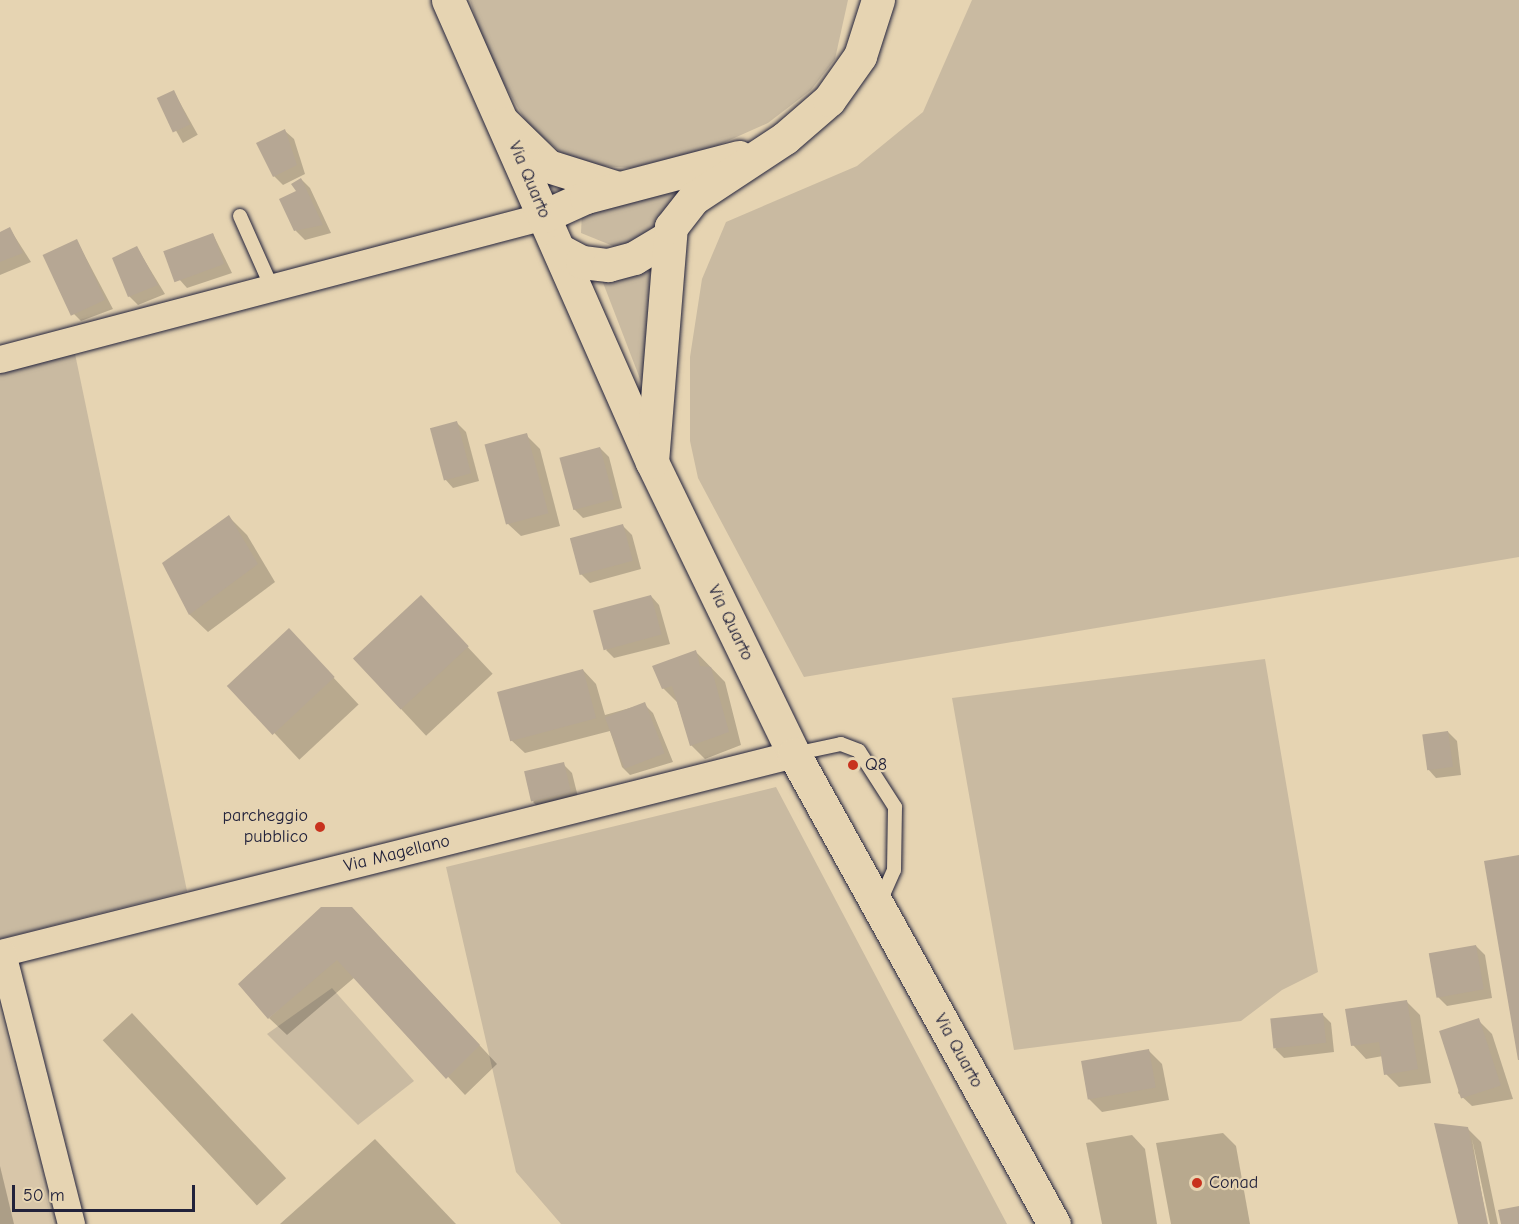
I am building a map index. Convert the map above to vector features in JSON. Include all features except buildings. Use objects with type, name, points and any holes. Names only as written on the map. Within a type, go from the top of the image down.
[{"type":"main road","name":"Via Quarto","points":[[448,0],[561,251],[652,462],[794,754],[1054,1224]]},
{"type":"main road","points":[[561,251],[588,264],[608,265],[641,255],[667,238],[688,203],[804,123],[844,82],[864,47],[878,0]]},
{"type":"main road","points":[[504,123],[548,166],[590,183],[626,188]]},
{"type":"main road","points":[[544,216],[586,196],[626,188],[767,149]]},
{"type":"main road","points":[[652,462],[667,238]]},
{"type":"street","points":[[0,359],[544,216]]},
{"type":"street","name":"Via Magellano","points":[[1,953],[794,754]]},
{"type":"street","points":[[1,953],[71,1224]]},
{"type":"lane","points":[[240,216],[272,288]]},
{"type":"lane","points":[[794,754],[841,744],[859,751],[896,807],[894,870],[878,906]]},
{"type":"shaded area","points":[[470,0],[848,0],[835,59],[811,90],[768,123],[714,147],[631,168],[575,164],[528,125],[487,55]]},
{"type":"shaded area","points":[[972,0],[1519,0],[1519,557],[804,677],[698,478],[690,441],[690,357],[702,279],[726,222],[857,166],[923,112]]},
{"type":"shaded area","points":[[665,192],[685,195],[661,228],[618,248],[581,233],[582,211]]},
{"type":"shaded area","points":[[650,271],[648,354],[642,384],[602,280]]},
{"type":"shaded area","points":[[74,349],[187,891],[0,939],[0,369]]},
{"type":"shaded area","points":[[1265,659],[1318,972],[1282,990],[1241,1021],[1014,1050],[952,698]]},
{"type":"shaded area","points":[[776,787],[1007,1224],[561,1224],[516,1172],[446,867]]},
{"type":"shaded area","points":[[332,988],[414,1081],[358,1125],[267,1034]]},
{"type":"shaded area","points":[[0,1010],[53,1224],[0,1224]]},
{"type":"place","name":"Q8","points":[[853,765]]},
{"type":"place","name":"parcheggio pubblico","points":[[320,827]]},
{"type":"place","name":"Conad","points":[[1197,1183]]}]
